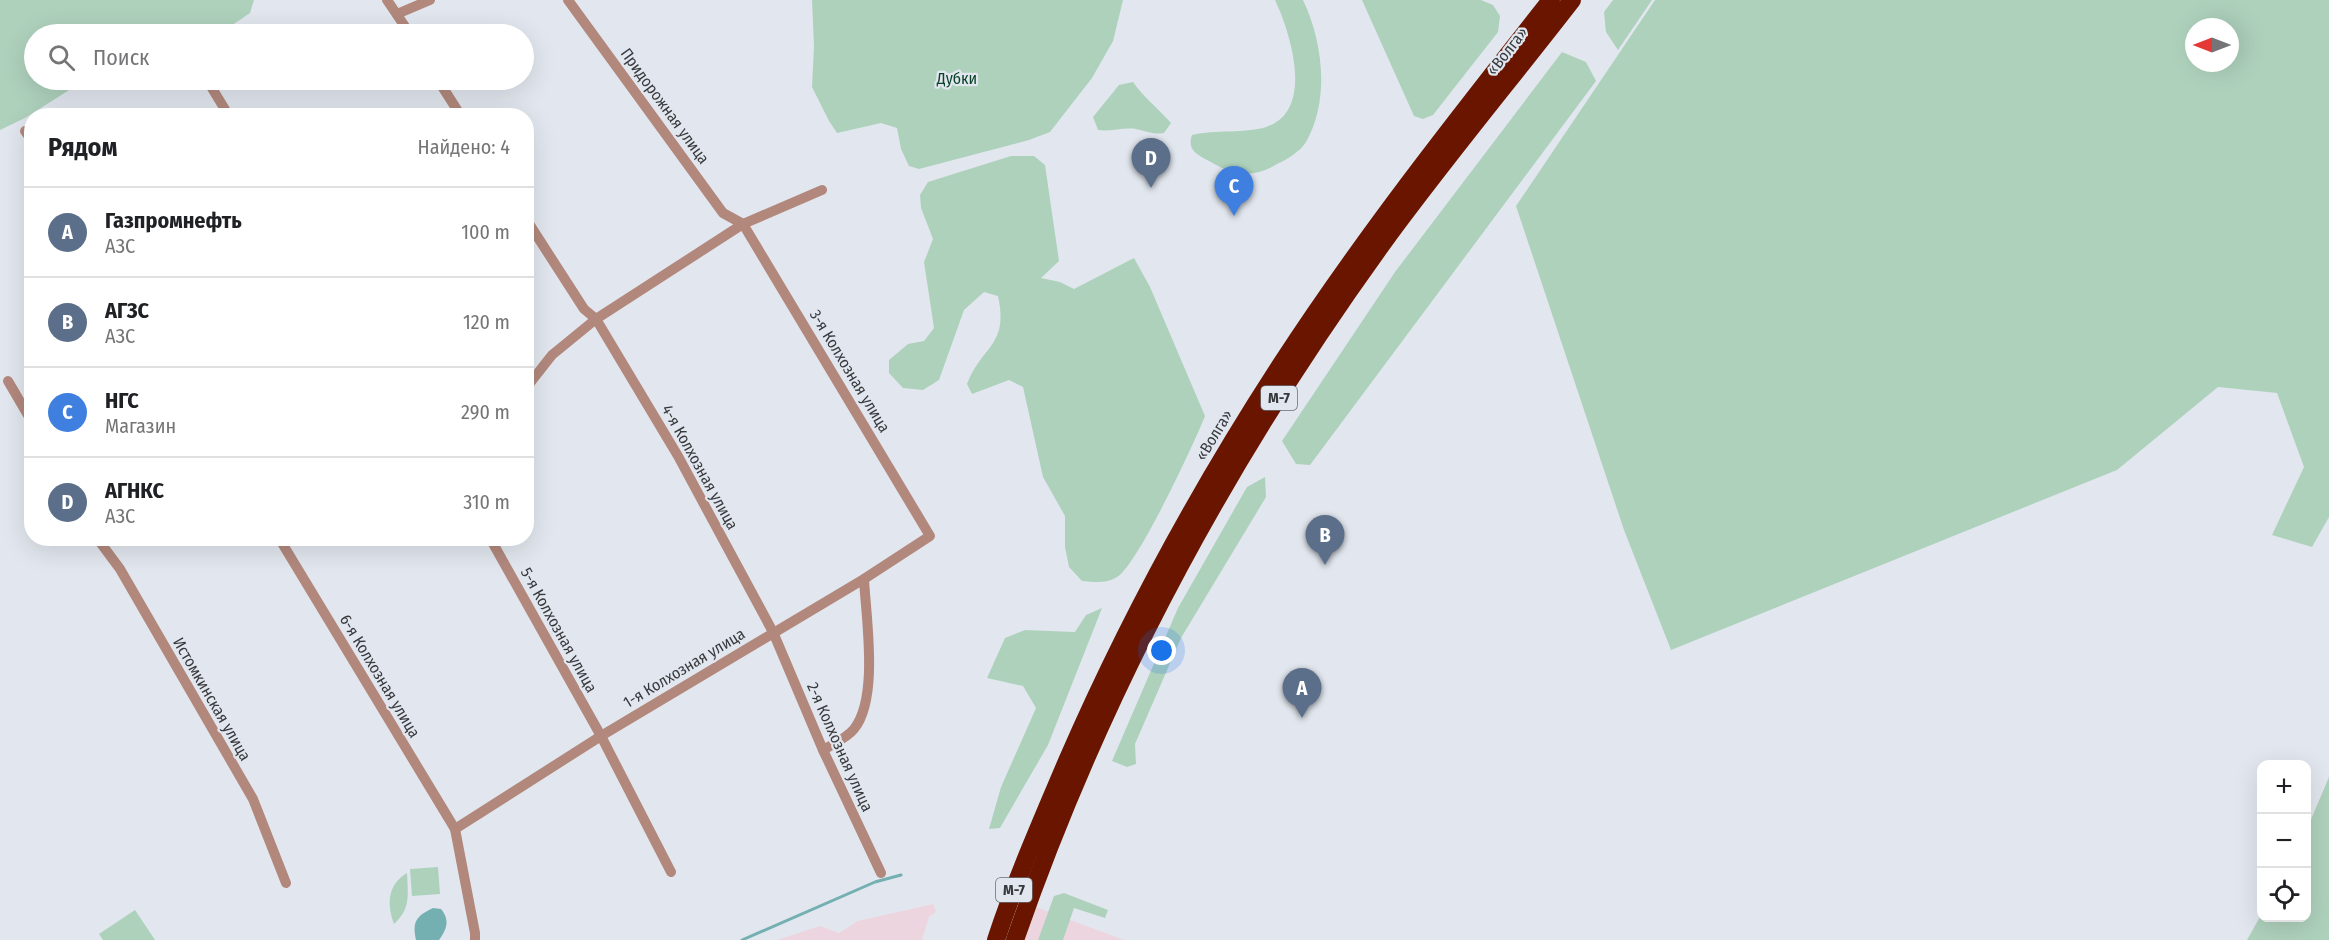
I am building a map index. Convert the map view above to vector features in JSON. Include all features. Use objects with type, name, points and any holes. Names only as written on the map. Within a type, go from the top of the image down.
[{"type":"highway","name":"«Волга»","points":[[996,940],[1030,847],[1090,709],[1135,617],[1229,447],[1287,354],[1375,229],[1551,0]]},
{"type":"highway","name":"«Волга»","points":[[1015,940],[1052,836],[1140,640],[1233,469],[1301,363],[1385,240],[1572,0]]},
{"type":"street","points":[[387,0],[404,24]]},
{"type":"street","points":[[397,14],[430,0]]},
{"type":"street","name":"Придорожная улица","points":[[568,0],[723,213],[742,224]]},
{"type":"street","points":[[213,90],[224,108]]},
{"type":"street","points":[[444,90],[456,108]]},
{"type":"street","points":[[534,378],[552,355],[596,319],[742,224],[822,190]]},
{"type":"street","name":"3-я Колхозная улица","points":[[742,224],[930,536]]},
{"type":"street","name":"4-я Колхозная улица","points":[[534,231],[584,309],[596,319],[678,456],[773,632]]},
{"type":"street","points":[[8,381],[24,408]]},
{"type":"street","name":"1-я Колхозная улица","points":[[455,829],[601,736],[864,579],[930,536]]},
{"type":"street","name":"Истомкинская улица","points":[[103,546],[120,569],[253,799],[286,882]]},
{"type":"street","name":"6-я Колхозная улица","points":[[284,546],[455,829]]},
{"type":"street","name":"5-я Колхозная улица","points":[[494,546],[601,736],[671,872]]},
{"type":"street","points":[[823,750],[854,730],[865,708],[869,690],[864,579]]},
{"type":"street","name":"2-я Колхозная улица","points":[[773,632],[823,750],[881,873]]},
{"type":"street","points":[[455,829],[475,940]]},
{"type":"shaded area","points":[[933,904],[936,912],[929,917],[922,940],[777,940],[820,926],[839,933],[858,921]]},
{"type":"shaded area","points":[[1030,905],[1124,940],[1018,940]]},
{"type":"green space","points":[[0,0],[254,0],[250,13],[234,24],[24,24],[24,90],[69,90],[41,108],[24,108],[24,118],[0,130]]},
{"type":"green space","name":"Дубки","points":[[812,0],[1123,0],[1113,41],[1092,78],[1050,132],[1029,140],[919,169],[909,166],[901,149],[897,128],[881,123],[837,133],[829,121],[812,87],[814,46]]},
{"type":"green space","points":[[1275,0],[1303,0],[1310,16],[1321,71],[1321,90],[1314,126],[1304,145],[1289,158],[1259,172],[1234,172],[1197,154],[1192,148],[1192,135],[1266,127],[1281,118],[1290,105],[1295,89],[1295,70],[1287,32]]},
{"type":"green space","points":[[1362,0],[1481,0],[1493,5],[1500,16],[1498,32],[1433,115],[1423,119],[1414,116]]},
{"type":"green space","points":[[1613,0],[1652,0],[1618,50],[1606,32],[1604,12]]},
{"type":"green space","points":[[1655,0],[2329,0],[2329,517],[2312,547],[2272,535],[2304,467],[2277,393],[2218,387],[2117,470],[1671,650],[1624,530],[1516,206]]},
{"type":"green space","points":[[1562,52],[1586,62],[1596,81],[1310,465],[1296,464],[1282,441],[1395,272]]},
{"type":"green space","points":[[1133,82],[1171,123],[1164,133],[1136,129],[1098,130],[1093,117],[1119,85]]},
{"type":"green space","points":[[1011,156],[1034,156],[1045,165],[1059,261],[1041,278],[1060,282],[1074,289],[1134,258],[1150,287],[1205,416],[1165,502],[1138,551],[1126,568],[1109,581],[1082,581],[1069,567],[1065,547],[1065,516],[1043,477],[1023,387],[1009,380],[972,394],[967,384],[973,371],[997,336],[1000,325],[998,296],[984,292],[964,310],[939,380],[923,390],[903,388],[889,373],[889,360],[908,344],[924,341],[934,328],[924,262],[933,239],[921,208],[920,195],[928,182]]},
{"type":"green space","points":[[1265,477],[1266,497],[1181,638],[1135,744],[1136,764],[1127,767],[1112,761],[1178,608],[1247,487]]},
{"type":"green space","points":[[1102,608],[1048,745],[1000,828],[989,829],[1001,787],[1036,708],[1023,686],[987,678],[1005,638],[1025,630],[1075,632],[1086,615]]},
{"type":"green space","points":[[2329,777],[2329,940],[2247,940],[2257,922],[2311,922],[2311,820]]},
{"type":"green space","points":[[438,867],[440,894],[412,896],[410,869]]},
{"type":"green space","points":[[407,873],[406,907],[394,924],[390,909],[390,896],[396,883]]},
{"type":"green space","points":[[1064,893],[1108,910],[1105,918],[1074,908],[1063,940],[1038,940],[1054,896]]},
{"type":"green space","points":[[135,910],[155,940],[103,940],[99,934]]},
{"type":"water","points":[[433,908],[441,909],[446,917],[444,932],[439,940],[416,940],[417,920]]},
{"type":"waterway","points":[[742,940],[875,882],[901,875]]},
{"type":"place","name":"АГНКС","points":[[1151,188]]},
{"type":"place","name":"НГС","points":[[1234,216]]},
{"type":"place","name":"АГЗС","points":[[1325,565]]},
{"type":"place","name":"Газпромнефть","points":[[1302,718]]}]
